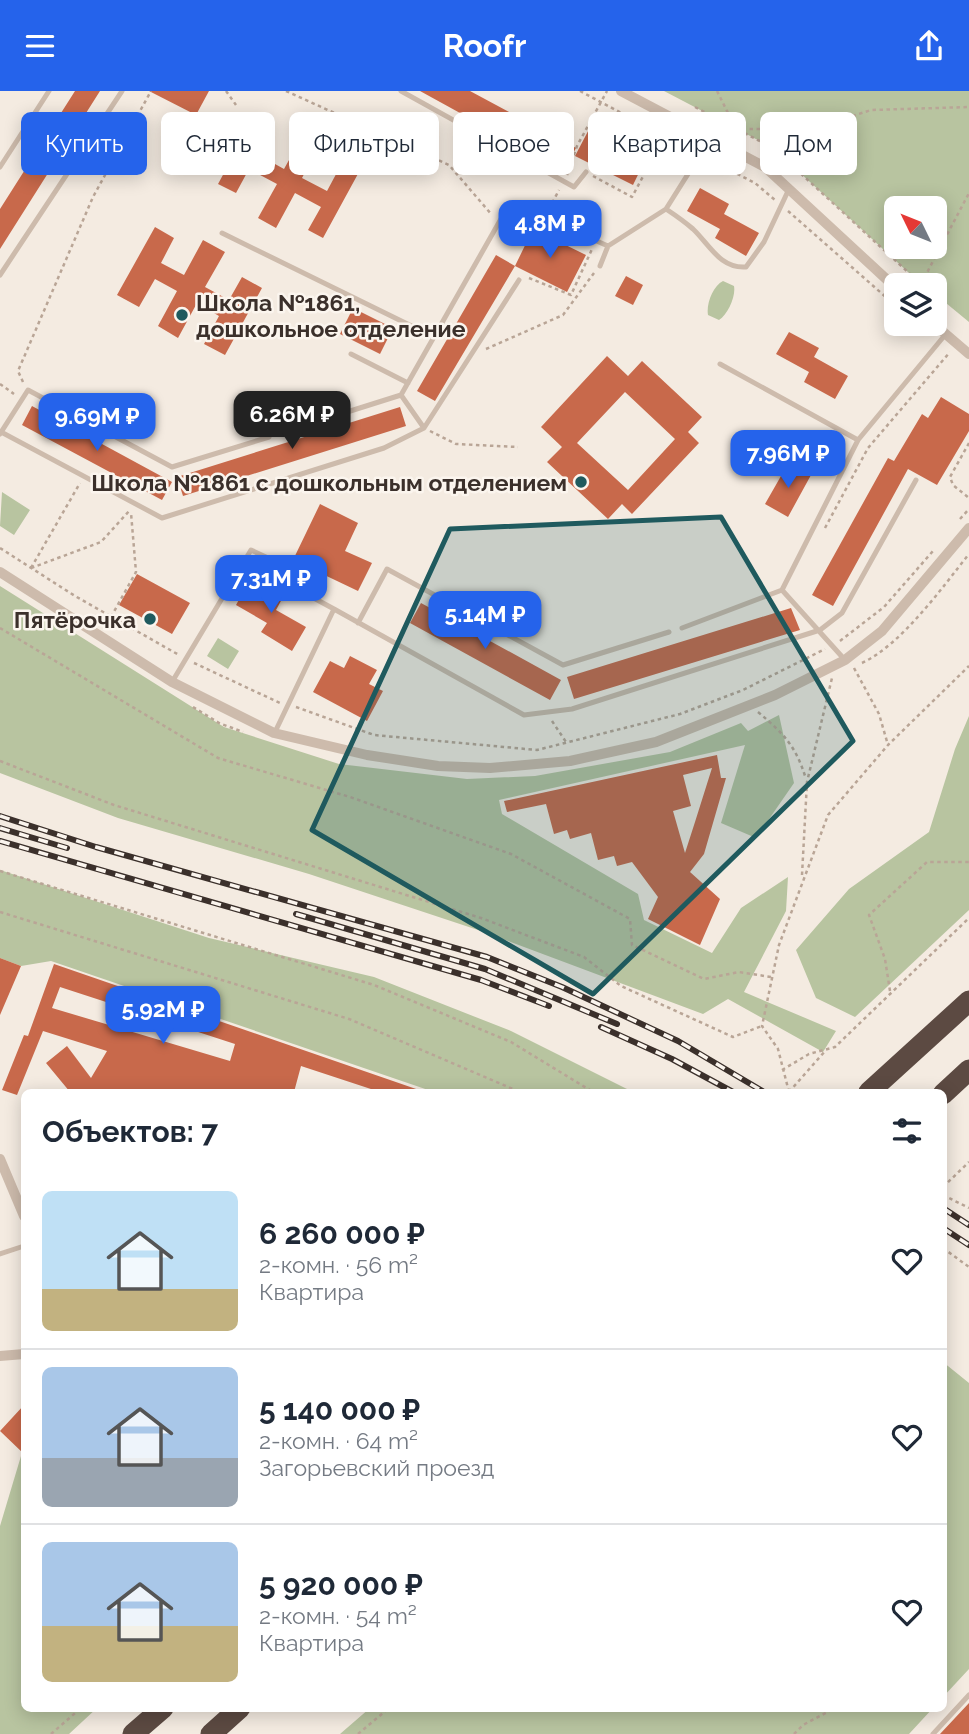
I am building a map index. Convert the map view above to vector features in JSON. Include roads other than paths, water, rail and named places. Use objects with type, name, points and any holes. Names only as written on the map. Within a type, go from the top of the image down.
[{"type":"highway","points":[[872,1089],[969,1001]]},
{"type":"highway","points":[[947,1090],[969,1070]]},
{"type":"highway","points":[[133,1734],[158,1712]]},
{"type":"highway","points":[[211,1734],[236,1712]]},
{"type":"street","points":[[621,91],[661,112]]},
{"type":"street","points":[[746,157],[765,167],[884,277]]},
{"type":"street","points":[[947,335],[969,354]]},
{"type":"street","points":[[0,572],[172,682],[274,733],[367,755],[438,766],[490,768],[570,761],[656,741],[849,664],[882,631],[969,529]]},
{"type":"street","points":[[0,1159],[21,1209]]},
{"type":"street","points":[[0,1356],[21,1354]]},
{"type":"lane","points":[[0,167],[49,91]]},
{"type":"lane","points":[[0,275],[122,91]]},
{"type":"lane","points":[[401,91],[574,187],[586,173]]},
{"type":"lane","points":[[600,266],[608,246],[666,209],[687,175]]},
{"type":"lane","points":[[666,209],[694,230],[714,255],[738,268],[746,267],[764,242],[789,188]]},
{"type":"lane","points":[[290,430],[401,395],[510,203],[608,246]]},
{"type":"lane","points":[[222,233],[434,337]]},
{"type":"lane","points":[[269,437],[172,467],[28,390],[1,433],[162,518],[384,448],[424,428],[519,281]]},
{"type":"lane","points":[[682,628],[782,590],[858,440],[944,336]]},
{"type":"lane","points":[[351,354],[408,383]]},
{"type":"lane","points":[[720,364],[858,440]]},
{"type":"lane","points":[[401,395],[424,428]]},
{"type":"lane","points":[[172,682],[251,549],[294,571],[297,589],[524,715],[572,709],[820,630],[842,613],[916,480]]},
{"type":"lane","points":[[358,622],[387,569],[563,665],[669,632]]},
{"type":"lane","points":[[782,590],[849,664]]},
{"type":"lane","points":[[274,733],[334,609]]},
{"type":"lane","points":[[0,1254],[21,1247]]},
{"type":"lane","points":[[933,1734],[969,1695]]},
{"type":"railway","points":[[0,816],[96,847],[487,957],[562,987],[678,1041],[759,1089]]},
{"type":"railway","points":[[0,828],[67,848]]},
{"type":"railway","points":[[0,841],[481,980],[549,1006]]},
{"type":"railway","points":[[296,914],[485,969],[617,1024]]},
{"type":"railway","points":[[601,1027],[672,1059],[727,1089]]},
{"type":"railway","points":[[947,1211],[969,1225]]},
{"type":"railway","points":[[947,1231],[969,1245]]},
{"type":"place","name":"Школа №1861, дошкольное отделение","points":[[182,315]]},
{"type":"place","name":"Школа №1861 с дошкольным отделением","points":[[581,482]]},
{"type":"place","name":"Пятёрочка","points":[[150,619]]}]
